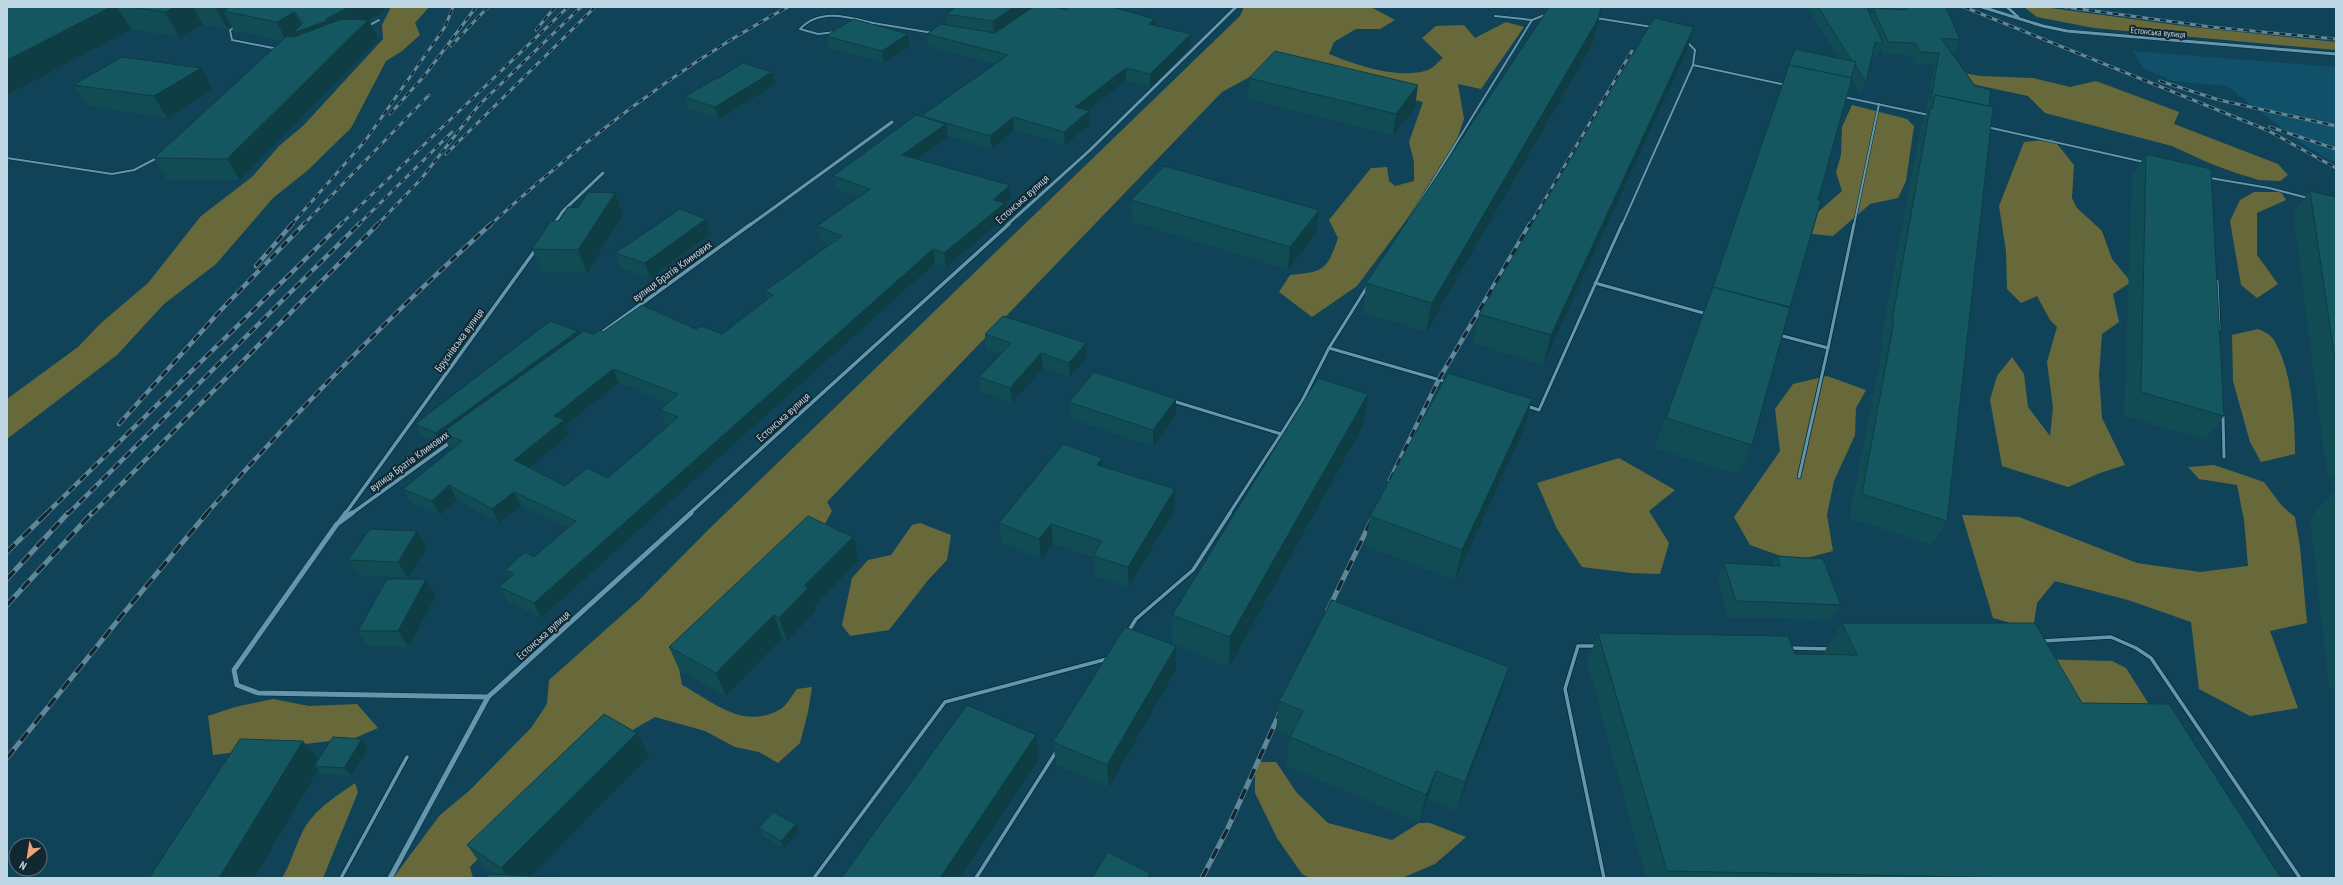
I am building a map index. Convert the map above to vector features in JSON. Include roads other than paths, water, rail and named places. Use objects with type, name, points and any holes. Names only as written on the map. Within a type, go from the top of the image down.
[{"type":"street","name":"Естонська вулиця","points":[[390,878],[488,698],[1089,151],[1236,7]]},
{"type":"street","name":"Естонська вулиця","points":[[1982,7],[2018,17],[2049,28],[2101,36],[2336,54]]},
{"type":"street","points":[[2007,7],[2018,17]]},
{"type":"street","name":"вулиця Братів Климових","points":[[595,337],[892,122]]},
{"type":"street","points":[[550,230],[563,211],[603,172]]},
{"type":"street","name":"Бруснівська вулиця","points":[[337,524],[540,243]]},
{"type":"street","name":"вулиця Братів Климових","points":[[453,440],[337,524],[234,670],[237,685],[258,693],[488,698]]},
{"type":"lane","points":[[1404,228],[1532,20],[1543,14],[1550,14]]},
{"type":"lane","points":[[838,31],[824,34],[811,34],[800,29],[805,21],[816,17],[837,16],[934,33]]},
{"type":"lane","points":[[1495,16],[1532,20]]},
{"type":"lane","points":[[1593,17],[1653,27]]},
{"type":"lane","points":[[367,27],[379,20]]},
{"type":"lane","points":[[866,25],[873,23]]},
{"type":"lane","points":[[236,26],[230,30],[232,40],[285,51]]},
{"type":"lane","points":[[1524,405],[1539,410],[1693,65],[1695,50],[1684,38]]},
{"type":"lane","points":[[1693,65],[1794,86]]},
{"type":"lane","points":[[1840,96],[1931,116]]},
{"type":"lane","points":[[1799,476],[1828,348],[1879,104]]},
{"type":"lane","points":[[1985,127],[2152,164]]},
{"type":"lane","points":[[7,158],[112,174],[134,170],[160,156]]},
{"type":"lane","points":[[2203,176],[2269,188],[2313,199]]},
{"type":"lane","points":[[2210,178],[2211,186]]},
{"type":"lane","points":[[2216,273],[2220,335]]},
{"type":"lane","points":[[1124,638],[1136,618],[1193,570],[1302,401],[1330,348],[1371,281]]},
{"type":"lane","points":[[1595,283],[1708,315]]},
{"type":"lane","points":[[1776,334],[1828,348]]},
{"type":"lane","points":[[1330,348],[1453,384]]},
{"type":"lane","points":[[1169,400],[1281,434]]},
{"type":"lane","points":[[2222,411],[2224,457]]},
{"type":"lane","points":[[2040,642],[2111,637],[2136,648],[2151,658],[2300,878]]},
{"type":"lane","points":[[1602,646],[1578,646],[1564,689],[1604,878]]},
{"type":"lane","points":[[1782,648],[1836,649]]},
{"type":"lane","points":[[814,878],[945,702],[1112,658],[1108,665]]},
{"type":"lane","points":[[976,878],[1057,750]]},
{"type":"lane","points":[[341,878],[407,757]]},
{"type":"railway","points":[[291,225],[365,141],[445,27],[453,7]]},
{"type":"railway","points":[[390,114],[425,75],[476,7]]},
{"type":"railway","points":[[451,46],[488,7]]},
{"type":"railway","points":[[536,30],[555,7]]},
{"type":"railway","points":[[340,225],[568,7]]},
{"type":"railway","points":[[377,225],[421,179],[479,105],[581,7]]},
{"type":"railway","points":[[446,154],[595,7]]},
{"type":"railway","points":[[490,225],[560,164],[632,107],[708,54],[788,7]]},
{"type":"railway","points":[[1964,7],[2267,130],[2336,168]]},
{"type":"railway","points":[[2065,7],[2211,27],[2336,39]]},
{"type":"railway","points":[[1530,225],[1632,51]]},
{"type":"railway","points":[[2160,81],[2219,100],[2336,126]]},
{"type":"railway","points":[[303,225],[429,95]]},
{"type":"railway","points":[[2270,127],[2336,149]]},
{"type":"railway","points":[[358,225],[452,132]]},
{"type":"railway","points":[[256,266],[292,224]]},
{"type":"railway","points":[[119,424],[220,311],[304,224]]},
{"type":"railway","points":[[46,514],[341,224]]},
{"type":"railway","points":[[68,514],[359,224]]},
{"type":"railway","points":[[92,514],[378,224]]},
{"type":"railway","points":[[206,514],[274,438],[344,365],[453,258],[491,224]]},
{"type":"railway","points":[[1390,480],[1439,379],[1530,224]]},
{"type":"railway","points":[[7,552],[47,513]]},
{"type":"railway","points":[[7,579],[68,513]]},
{"type":"railway","points":[[7,605],[92,513]]},
{"type":"railway","points":[[7,758],[123,614],[207,513]]},
{"type":"railway","points":[[1328,610],[1373,517]]},
{"type":"railway","points":[[1202,878],[1227,830],[1282,708]]}]
